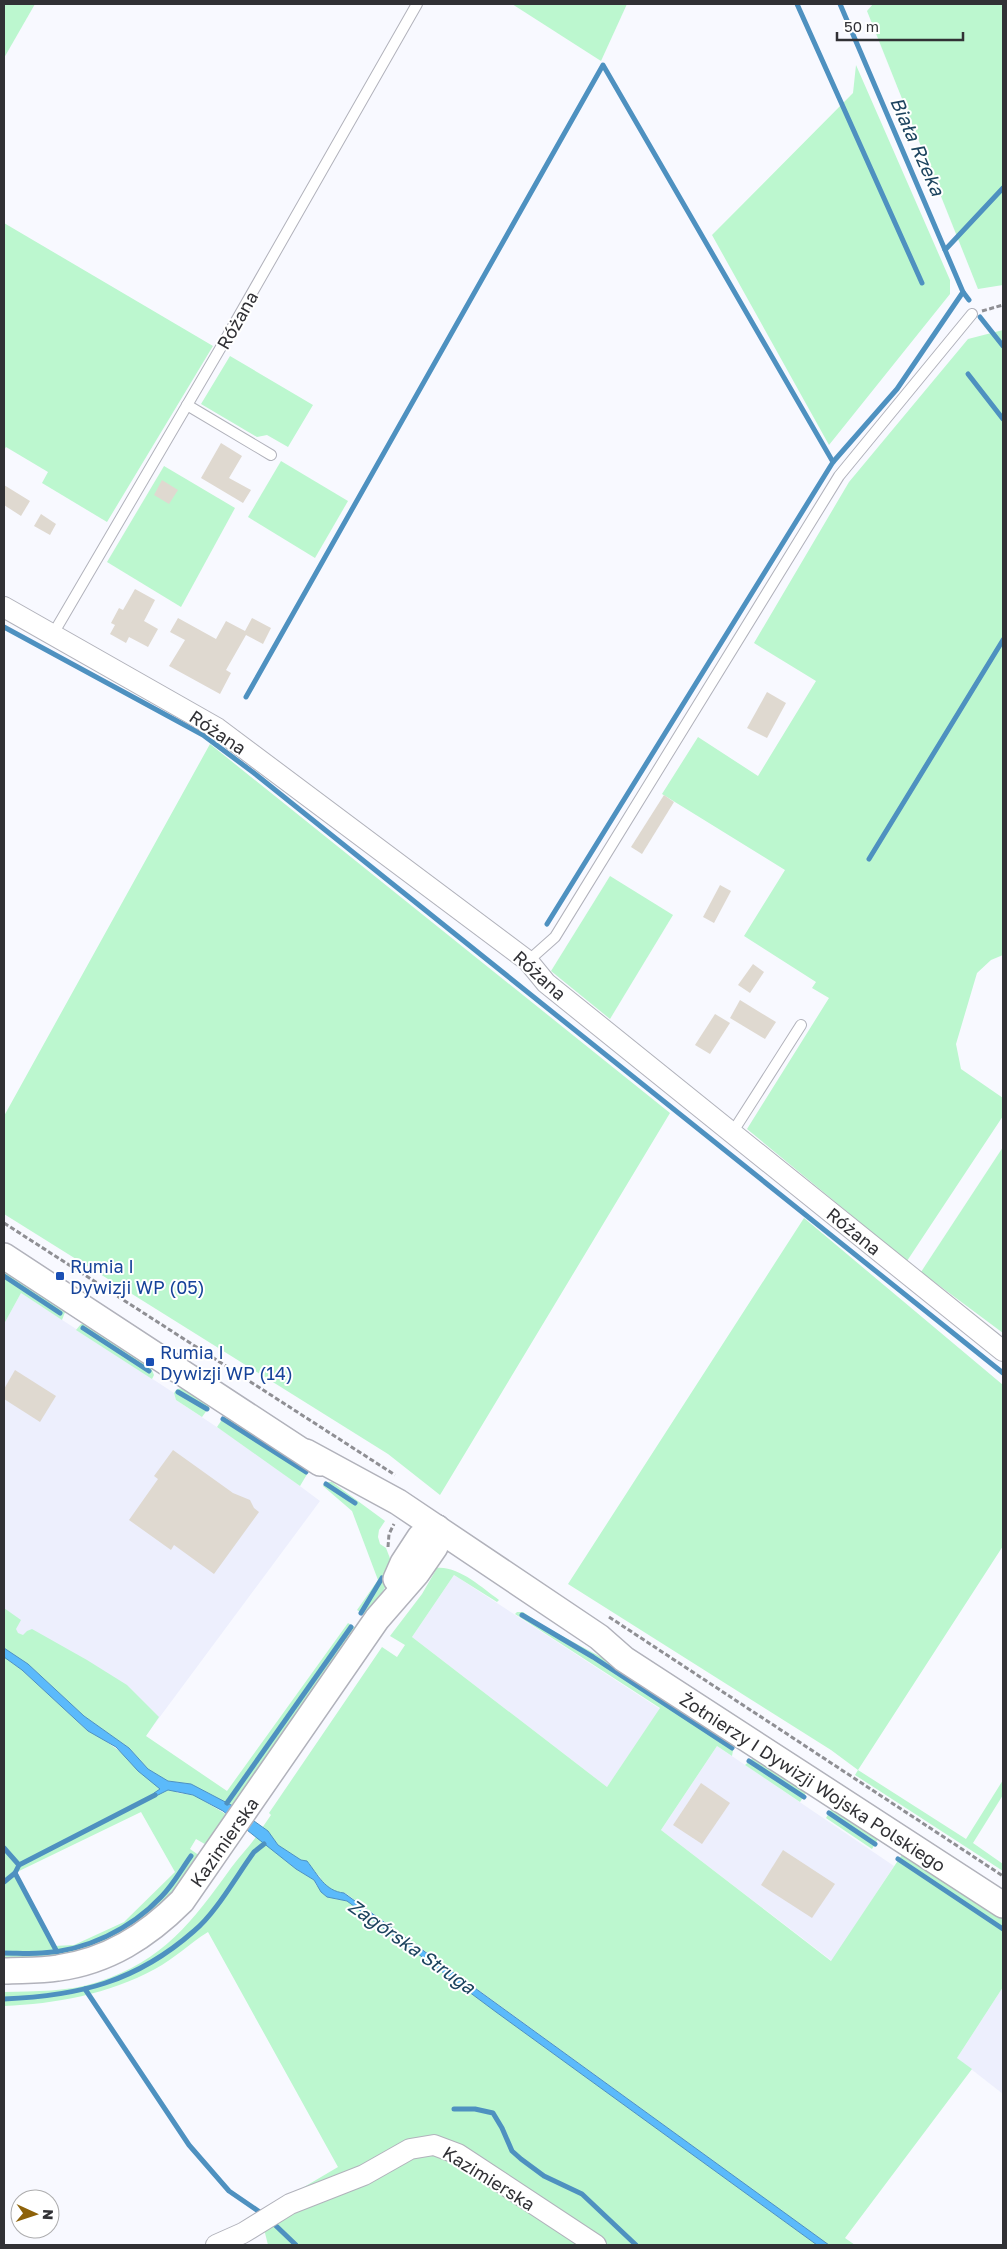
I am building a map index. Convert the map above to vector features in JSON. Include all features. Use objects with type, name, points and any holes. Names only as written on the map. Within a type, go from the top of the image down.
[{"type":"street","name":"Różana","points":[[4,607],[217,728],[528,961],[546,983],[1003,1351]]},
{"type":"street","name":"Żołnierzy I Dywizji Wojska Polskiego","points":[[4,1256],[306,1452],[378,1490],[431,1537],[599,1637],[624,1659],[1003,1906]]},
{"type":"street","name":"Kazimierska","points":[[4,1971],[56,1969],[78,1965],[106,1956],[148,1932],[182,1902],[377,1619],[417,1573],[431,1537]]},
{"type":"street","name":"Kazimierska","points":[[216,2245],[243,2233],[290,2204],[364,2175],[410,2149],[434,2145],[458,2154],[596,2245]]},
{"type":"lane","name":"Różana","points":[[53,634],[417,4]]},
{"type":"lane","points":[[528,961],[556,936],[840,476],[972,314]]},
{"type":"lane","points":[[187,405],[271,455]]},
{"type":"lane","points":[[732,1133],[801,1025]]},
{"type":"path","points":[[972,314],[1003,305]]},
{"type":"shaded area","points":[[21,1293],[174,1393],[176,1400],[253,1451],[320,1501],[139,1745],[4,1643],[4,1324]]},
{"type":"shaded area","points":[[454,1575],[660,1709],[607,1787],[412,1637]]},
{"type":"shaded area","points":[[717,1746],[894,1866],[832,1961],[661,1830]]},
{"type":"shaded area","points":[[1003,1987],[1003,2094],[957,2058]]},
{"type":"green space","points":[[4,4],[35,4],[4,58]]},
{"type":"green space","points":[[512,4],[627,4],[601,61]]},
{"type":"green space","points":[[873,4],[1003,4],[1003,285],[978,289],[867,11]]},
{"type":"green space","points":[[856,65],[950,280],[950,294],[829,445],[712,235],[853,93]]},
{"type":"green space","points":[[4,223],[213,346],[107,522],[42,483],[48,472],[6,447],[4,450]]},
{"type":"green space","points":[[1003,330],[1003,955],[991,960],[977,973],[956,1044],[961,1069],[1003,1098],[1003,1116],[907,1261],[747,1129],[829,998],[812,988],[816,982],[744,936],[785,870],[662,794],[698,737],[758,776],[816,681],[754,643],[849,482],[968,339]]},
{"type":"green space","points":[[230,356],[313,405],[288,447],[267,435],[257,437],[201,404]]},
{"type":"green space","points":[[281,461],[348,501],[315,558],[248,517]]},
{"type":"green space","points":[[164,466],[235,508],[181,607],[107,562]]},
{"type":"green space","points":[[210,744],[670,1113],[440,1495],[388,1454],[4,1214],[4,1116]]},
{"type":"green space","points":[[610,876],[673,915],[610,1019],[551,971]]},
{"type":"green space","points":[[1003,1147],[1003,1333],[921,1272]]},
{"type":"green space","points":[[804,1218],[1003,1385],[1003,1546],[858,1770],[831,1750],[568,1584]]},
{"type":"green space","points":[[4,1266],[67,1307],[62,1320],[21,1293],[4,1324]]},
{"type":"green space","points":[[90,1323],[150,1366],[154,1375],[152,1379],[76,1330],[81,1324]]},
{"type":"green space","points":[[184,1388],[210,1406],[202,1417],[176,1400],[174,1393],[177,1389]]},
{"type":"green space","points":[[225,1415],[309,1471],[300,1486],[217,1427]]},
{"type":"green space","points":[[326,1482],[332,1482],[385,1521],[379,1530],[378,1537],[380,1544],[386,1548],[391,1561],[391,1577],[368,1617],[357,1610],[378,1580],[352,1511],[323,1486]]},
{"type":"green space","points":[[437,1568],[454,1570],[462,1574],[499,1600],[497,1602],[454,1575],[412,1637],[607,1787],[660,1708],[515,1614],[517,1612],[523,1612],[542,1625],[623,1669],[734,1745],[732,1756],[717,1746],[661,1830],[831,1961],[903,1853],[1003,1916],[1003,1987],[957,2058],[972,2069],[845,2238],[855,2245],[829,2245],[345,1893],[336,1892],[324,1886],[320,1877],[301,1860],[278,1845],[268,1831],[262,1828],[271,1815],[269,1813],[382,1647],[397,1657],[405,1645],[390,1636],[422,1594]]},
{"type":"green space","points":[[4,1608],[21,1620],[16,1629],[18,1633],[23,1635],[32,1629],[127,1685],[159,1717],[146,1736],[227,1791],[348,1623],[359,1630],[233,1806],[191,1784],[168,1781],[148,1769],[129,1748],[84,1716],[28,1664],[4,1648]]},
{"type":"green space","points":[[4,1657],[22,1670],[88,1731],[97,1735],[178,1793],[194,1795],[229,1816],[210,1847],[196,1839],[190,1849],[200,1856],[202,1861],[146,1922],[77,1956],[4,1962]],"holes":[[[141,1812],[175,1872],[124,1922],[74,1945],[54,1946],[17,1872]]]},
{"type":"green space","points":[[755,1756],[806,1790],[800,1802],[745,1765]]},
{"type":"green space","points":[[858,1770],[966,1839],[1003,1780],[1003,1795],[973,1843],[1003,1864],[1003,1871],[855,1775]]},
{"type":"green space","points":[[832,1808],[878,1836],[872,1849],[826,1818]]},
{"type":"green space","points":[[256,1837],[296,1869],[314,1880],[316,1885],[336,1899],[347,1901],[496,2012],[817,2245],[268,2245],[260,2213],[338,2167],[208,1932],[162,1965],[119,1985],[62,2000],[4,2006],[4,1992],[75,1988],[87,1985],[121,1973],[159,1950],[175,1937],[203,1906]]},
{"type":"water","name":"Zagórska Struga","points":[[4,1648],[28,1664],[84,1716],[129,1748],[148,1769],[168,1781],[191,1784],[233,1806],[268,1831],[278,1845],[301,1860],[307,1861],[327,1886],[337,1892],[344,1893],[829,2245],[817,2245],[496,2012],[347,1901],[327,1897],[321,1892],[314,1880],[296,1869],[223,1811],[193,1795],[168,1790],[156,1796],[154,1793],[160,1789],[138,1771],[116,1747],[88,1731],[22,1670],[4,1657]]},
{"type":"building","points":[[221,443],[242,456],[229,478],[251,490],[243,503],[201,478]]},
{"type":"building","points":[[162,480],[178,490],[169,504],[154,495]]},
{"type":"building","points":[[4,485],[30,501],[21,516],[4,505]]},
{"type":"building","points":[[41,514],[56,524],[50,535],[34,526]]},
{"type":"building","points":[[135,589],[155,600],[144,621],[158,629],[148,647],[129,637],[126,643],[110,634],[115,625],[111,623],[119,608],[123,610]]},
{"type":"building","points":[[178,618],[216,639],[226,621],[245,631],[252,618],[271,628],[263,644],[246,635],[226,670],[231,673],[220,694],[169,666],[185,640],[170,632]]},
{"type":"building","points":[[767,692],[786,703],[767,738],[747,728]]},
{"type":"building","points":[[664,795],[674,802],[642,854],[631,847]]},
{"type":"building","points":[[720,885],[731,891],[714,923],[703,917]]},
{"type":"building","points":[[753,964],[764,972],[750,993],[738,985]]},
{"type":"building","points":[[740,1000],[776,1022],[765,1039],[730,1018]]},
{"type":"building","points":[[715,1014],[730,1023],[710,1054],[695,1045]]},
{"type":"building","points":[[15,1370],[56,1396],[40,1422],[4,1399],[4,1389]]},
{"type":"building","points":[[173,1450],[233,1493],[250,1500],[254,1508],[259,1512],[214,1574],[174,1545],[171,1550],[129,1520],[158,1479],[154,1476]]},
{"type":"building","points":[[701,1783],[730,1803],[702,1844],[673,1825]]},
{"type":"building","points":[[783,1850],[835,1884],[812,1918],[761,1885]]},
{"type":"waterway","points":[[797,4],[922,283]]},
{"type":"waterway","name":"Biała Rzeka","points":[[840,4],[963,292],[969,300]]},
{"type":"waterway","points":[[246,697],[603,65],[833,462]]},
{"type":"waterway","points":[[945,250],[1003,188]]},
{"type":"waterway","points":[[547,924],[833,462],[897,389],[963,292]]},
{"type":"waterway","name":"Biała Rzeka","points":[[980,317],[1003,346]]},
{"type":"waterway","points":[[968,374],[1003,419]]},
{"type":"waterway","points":[[4,627],[203,735],[254,773],[1003,1373]]},
{"type":"waterway","points":[[869,859],[1003,640]]},
{"type":"waterway","points":[[4,1276],[60,1313]]},
{"type":"waterway","points":[[83,1328],[149,1371]]},
{"type":"waterway","points":[[178,1392],[207,1409]]},
{"type":"waterway","points":[[223,1419],[306,1472]]},
{"type":"waterway","points":[[326,1484],[355,1503]]},
{"type":"waterway","points":[[361,1613],[382,1578]]},
{"type":"waterway","points":[[522,1615],[593,1657],[732,1748]]},
{"type":"waterway","points":[[227,1803],[351,1627]]},
{"type":"waterway","points":[[749,1761],[804,1797]]},
{"type":"waterway","points":[[15,1873],[19,1865],[155,1795]]},
{"type":"waterway","points":[[829,1813],[875,1844]]},
{"type":"waterway","points":[[4,1999],[82,1990],[128,1974],[150,1963],[172,1948],[202,1923],[218,1904],[254,1852],[264,1844]]},
{"type":"waterway","points":[[4,1848],[19,1865]]},
{"type":"waterway","points":[[4,1953],[59,1951],[75,1948],[107,1936],[149,1909],[169,1888],[191,1856]]},
{"type":"waterway","points":[[898,1859],[1003,1929]]},
{"type":"waterway","points":[[4,1882],[15,1873],[57,1952]]},
{"type":"waterway","points":[[85,1989],[189,2145],[229,2191],[264,2215]]},
{"type":"waterway","points":[[454,2109],[475,2109],[493,2113],[512,2151],[544,2176],[582,2194],[636,2245]]},
{"type":"waterway","points":[[271,2221],[296,2245]]},
{"type":"place","name":"Rumia I Dywizji WP (05)","points":[[60,1276]]},
{"type":"place","name":"Rumia I Dywizji WP (14)","points":[[150,1362]]}]
